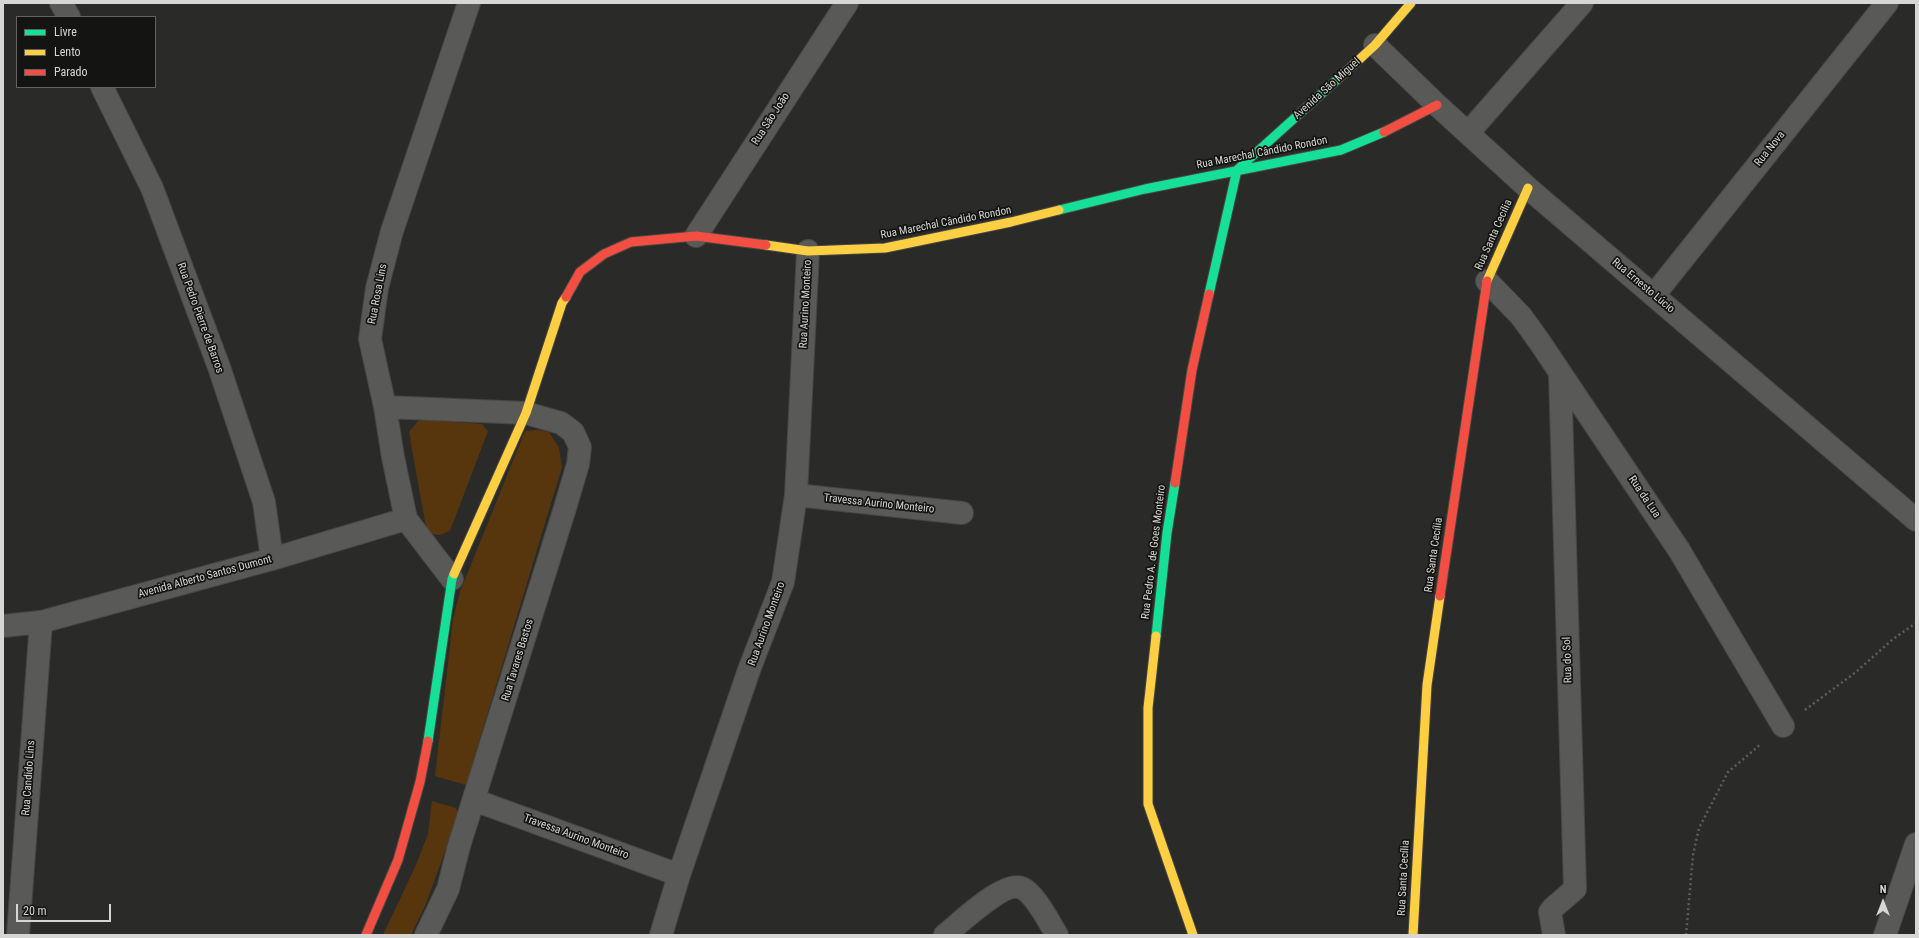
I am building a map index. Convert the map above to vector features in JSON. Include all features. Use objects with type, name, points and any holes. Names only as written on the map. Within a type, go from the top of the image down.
[{"type":"street","points":[[61,3],[68,16]]},
{"type":"street","name":"Rua Rosa Lins","points":[[452,579],[406,519],[393,457],[385,407],[370,339],[377,288],[392,231],[469,3]]},
{"type":"street","name":"Rua São João","points":[[696,236],[846,3]]},
{"type":"street","name":"Avenida São Miguel","points":[[1237,170],[1375,45],[1411,3]]},
{"type":"street","points":[[1468,133],[1582,3]]},
{"type":"street","name":"Rua Nova","points":[[1654,295],[1887,3]]},
{"type":"street","name":"Rua Ernesto Lúcio","points":[[1375,45],[1436,105],[1528,188],[1916,520]]},
{"type":"street","name":"Rua Pedro Pierre de Barros","points":[[102,88],[152,188],[219,367],[264,502],[272,559]]},
{"type":"street","name":"Rua Marechal Cândido Rondon","points":[[526,414],[562,303],[580,272],[604,254],[631,242],[696,236],[808,251],[885,248],[1011,222],[1146,189],[1341,150],[1388,131],[1436,105]]},
{"type":"street","name":"Rua Pedro A. de Goes Monteiro","points":[[1193,935],[1148,804],[1148,708],[1167,533],[1192,370],[1237,170]]},
{"type":"street","name":"Rua Santa Cecília","points":[[1413,935],[1427,684],[1487,281],[1528,188]]},
{"type":"street","name":"Rua Aurino Monteiro","points":[[661,935],[679,874],[749,670],[783,582],[796,495],[808,251]]},
{"type":"street","name":"Rua da Lua","points":[[1487,281],[1530,327],[1560,374],[1680,550],[1783,726]]},
{"type":"street","name":"Rua do Sol","points":[[1554,935],[1550,912],[1575,889],[1560,374]]},
{"type":"street","name":"Rua Tavares Bastos","points":[[385,407],[526,414],[561,424],[573,432],[580,447],[578,464],[459,846],[448,889],[426,935]]},
{"type":"street","points":[[366,935],[398,860],[420,782],[452,579],[526,414]]},
{"type":"street","name":"Travessa Aurino Monteiro","points":[[796,495],[962,513]]},
{"type":"street","name":"Avenida Alberto Santos Dumont","points":[[3,626],[41,622],[272,559],[406,519]]},
{"type":"street","name":"Rua Candido Lins","points":[[18,935],[41,622]]},
{"type":"street","name":"Travessa Aurino Monteiro","points":[[474,800],[679,874]]},
{"type":"street","points":[[1885,935],[1916,844]]},
{"type":"street","points":[[945,935],[992,897],[1014,886],[1022,888],[1029,893],[1056,935]]},
{"type":"path","points":[[1686,935],[1693,855],[1699,828],[1728,772],[1783,726],[1856,672],[1893,639],[1916,623]]},
{"type":"shaded area","points":[[427,420],[482,424],[488,431],[450,531],[439,535],[427,533],[409,432],[418,421]]},
{"type":"shaded area","points":[[538,430],[549,432],[559,448],[562,467],[466,785],[435,776],[453,619],[460,592],[525,431]]},
{"type":"shaded area","points":[[432,801],[456,808],[458,816],[425,906],[411,935],[383,935],[416,865],[428,834]]},
{"type":"traffic: fast","points":[[1209,294],[1237,170],[1339,78]]},
{"type":"traffic: fast","points":[[1059,210],[1145,189],[1341,150],[1384,132]]},
{"type":"traffic: fast","points":[[1156,636],[1167,533],[1175,483]]},
{"type":"traffic: fast","points":[[428,741],[452,579],[454,574]]},
{"type":"traffic: slow","points":[[1339,78],[1375,45],[1411,3]]},
{"type":"traffic: slow","points":[[1487,281],[1528,188]]},
{"type":"traffic: slow","points":[[766,245],[808,251],[885,248],[1011,222],[1059,210]]},
{"type":"traffic: slow","points":[[454,574],[526,413],[562,303],[566,297]]},
{"type":"traffic: slow","points":[[1413,935],[1427,685],[1440,596]]},
{"type":"traffic: slow","points":[[1156,636],[1148,708],[1148,804],[1193,935]]},
{"type":"traffic: jam","points":[[1384,132],[1437,105]]},
{"type":"traffic: jam","points":[[566,297],[580,272],[604,254],[631,242],[696,236],[766,245]]},
{"type":"traffic: jam","points":[[1440,596],[1487,281]]},
{"type":"traffic: jam","points":[[1175,483],[1192,370],[1209,294]]},
{"type":"traffic: jam","points":[[366,935],[398,860],[420,782],[428,741]]}]
